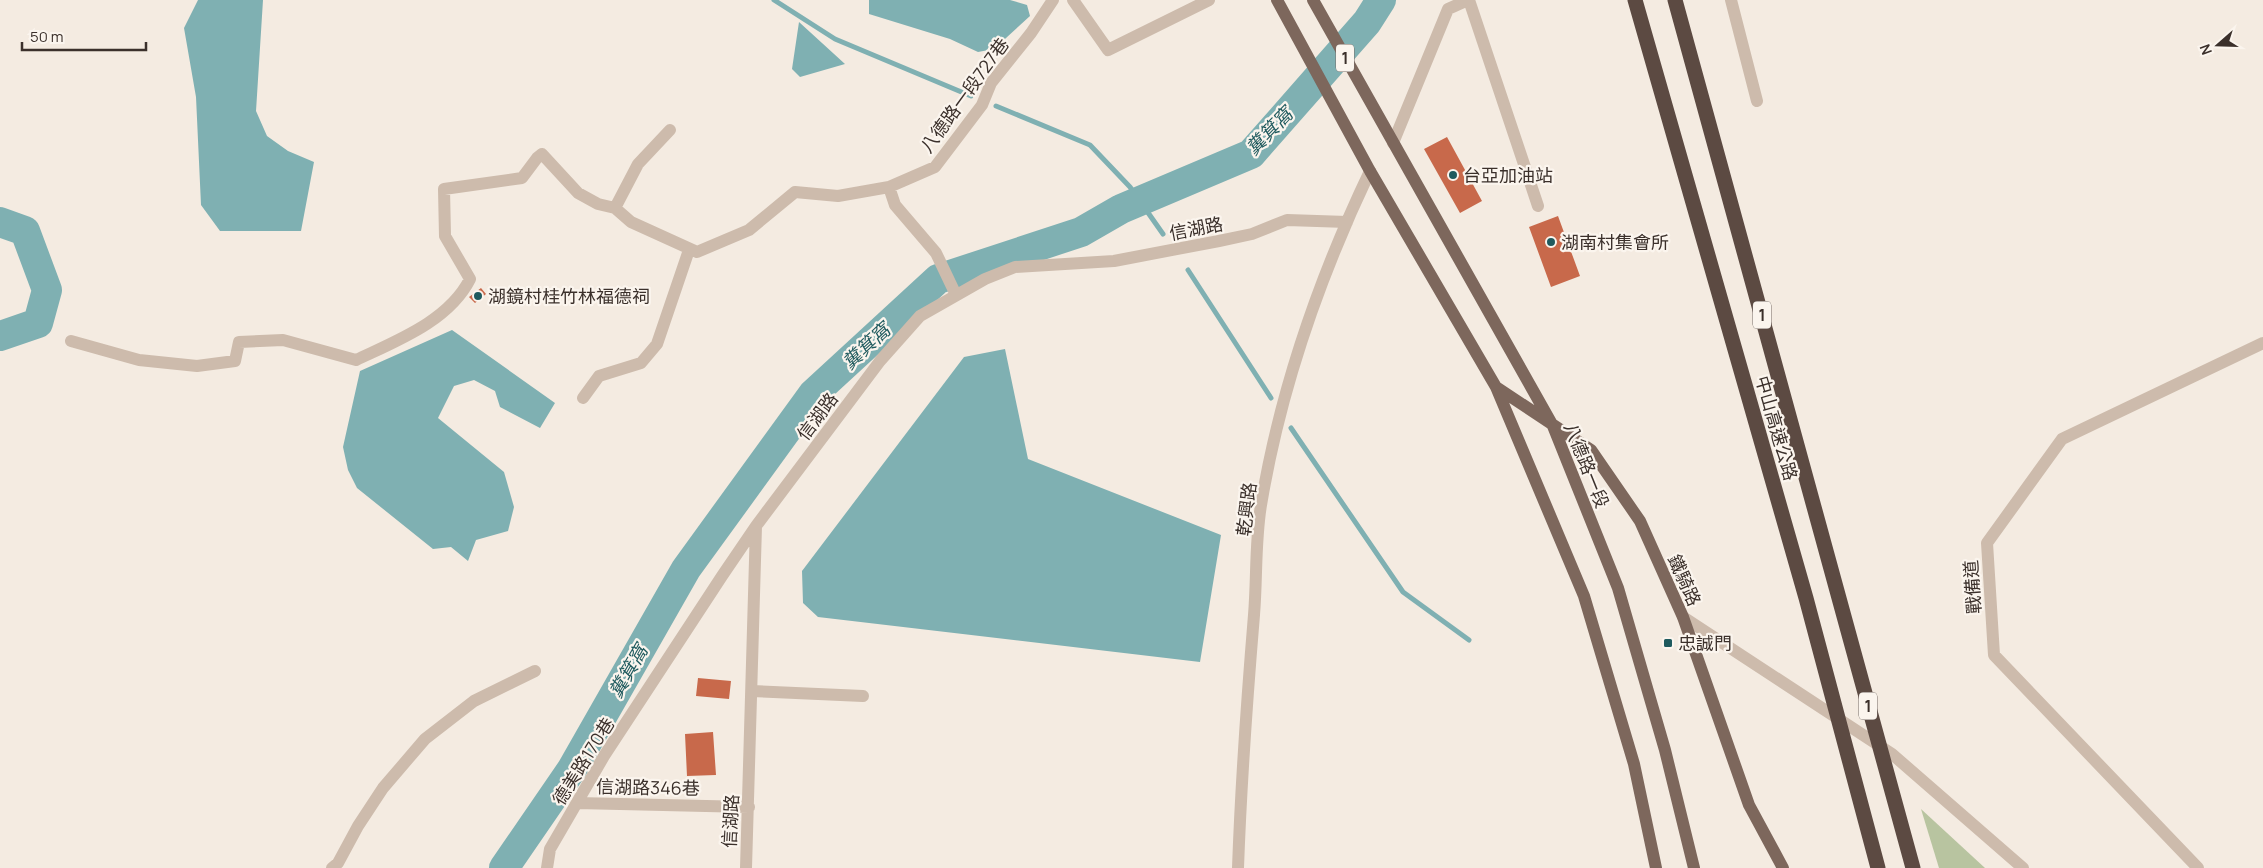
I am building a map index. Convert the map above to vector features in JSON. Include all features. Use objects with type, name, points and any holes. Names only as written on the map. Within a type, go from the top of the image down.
[{"type":"highway","name":"中山高速公路","points":[[1635,0],[1806,598],[1878,868]]},
{"type":"highway","name":"中山高速公路","points":[[1675,0],[1913,868]]},
{"type":"main road","name":"1","points":[[1277,0],[1298,42],[1370,171],[1496,387],[1584,596],[1634,764],[1656,868]]},
{"type":"main road","name":"八德路一段","points":[[1316,5],[1553,426],[1618,588],[1665,750],[1694,868]]},
{"type":"main road","name":"鐵騎路","points":[[1496,387],[1591,450],[1640,521],[1683,617],[1750,805],[1784,868]]},
{"type":"street","name":"八德路一段727巷","points":[[689,250],[697,252],[749,230],[795,192],[838,196],[889,187],[935,167],[982,105],[991,83],[1031,34],[1053,0]]},
{"type":"street","points":[[1073,0],[1108,50],[1209,0]]},
{"type":"street","points":[[1392,143],[1448,9],[1468,0],[1538,206]]},
{"type":"street","points":[[1731,0],[1757,102]]},
{"type":"street","points":[[615,208],[638,164],[670,130]]},
{"type":"street","points":[[71,341],[139,360],[197,366],[235,361],[239,342],[283,340],[356,360],[398,339],[439,315],[465,288],[470,279],[445,236],[444,189],[522,178],[542,154],[578,193],[598,204],[615,208],[631,222],[689,250],[657,344],[641,363],[599,376],[583,398]]},
{"type":"street","name":"乾興路","points":[[1238,868],[1240,787],[1261,507],[1279,419],[1310,319],[1347,222],[1370,171]]},
{"type":"street","points":[[889,187],[895,204],[936,253],[956,296]]},
{"type":"street","name":"信湖路","points":[[746,868],[756,526],[880,361],[920,316],[986,279],[1016,267],[1114,261],[1252,234],[1287,220],[1347,222]]},
{"type":"street","name":"戰備道","points":[[2198,868],[1994,655],[1987,542],[2062,439],[2263,343]]},
{"type":"street","name":"德美路170巷","points":[[547,868],[550,849],[604,756],[756,526]]},
{"type":"street","points":[[1683,617],[1892,754],[2023,868]]},
{"type":"street","points":[[332,868],[338,862],[358,826],[383,788],[425,739],[474,701],[535,671]]},
{"type":"street","points":[[752,691],[863,696]]},
{"type":"street","name":"信湖路346巷","points":[[577,803],[749,807]]},
{"type":"green space","points":[[1921,809],[1985,868],[1939,868]]},
{"type":"water","points":[[198,0],[263,0],[256,111],[267,136],[288,151],[314,162],[301,231],[220,231],[201,205],[196,97],[184,28]]},
{"type":"water","points":[[869,0],[1010,0],[1027,5],[1030,16],[994,49],[978,52],[950,39],[869,14]]},
{"type":"water","points":[[799,22],[845,64],[800,77],[792,69]]},
{"type":"water","points":[[452,330],[555,403],[540,428],[500,407],[495,391],[474,380],[454,386],[438,418],[504,472],[514,507],[508,531],[476,540],[468,561],[451,547],[433,549],[357,488],[348,470],[343,447],[360,371]]},
{"type":"water","points":[[1005,349],[1028,459],[1221,535],[1200,662],[818,617],[803,603],[802,571],[964,357]]},
{"type":"building","name":"台亞加油站","points":[[1447,137],[1482,201],[1460,213],[1424,149]]},
{"type":"building","name":"湖南村集會所","points":[[1558,216],[1580,276],[1551,287],[1529,227]]},
{"type":"building","name":"湖鏡村桂竹林福德祠","points":[[481,288],[486,294],[475,303],[469,297]]},
{"type":"building","points":[[698,678],[731,681],[729,699],[696,696]]},
{"type":"building","points":[[713,732],[716,775],[687,776],[685,734]]},
{"type":"waterway","points":[[774,0],[835,39],[971,96]]},
{"type":"waterway","name":"糞箕窩","points":[[504,868],[572,769],[686,569],[813,394],[938,279],[1081,232],[1121,209],[1251,154],[1367,22],[1381,0]]},
{"type":"waterway","points":[[996,106],[1090,145],[1130,187],[1163,234]]},
{"type":"waterway","points":[[0,222],[25,231],[47,290],[38,323],[0,336]]},
{"type":"waterway","points":[[1188,270],[1271,398]]},
{"type":"waterway","points":[[1291,428],[1403,592],[1469,640]]},
{"type":"place","name":"台亞加油站","points":[[1453,175]]},
{"type":"place","name":"湖南村集會所","points":[[1551,242]]},
{"type":"place","name":"湖鏡村桂竹林福德祠","points":[[478,296]]},
{"type":"place","name":"忠誠門","points":[[1668,643]]}]
